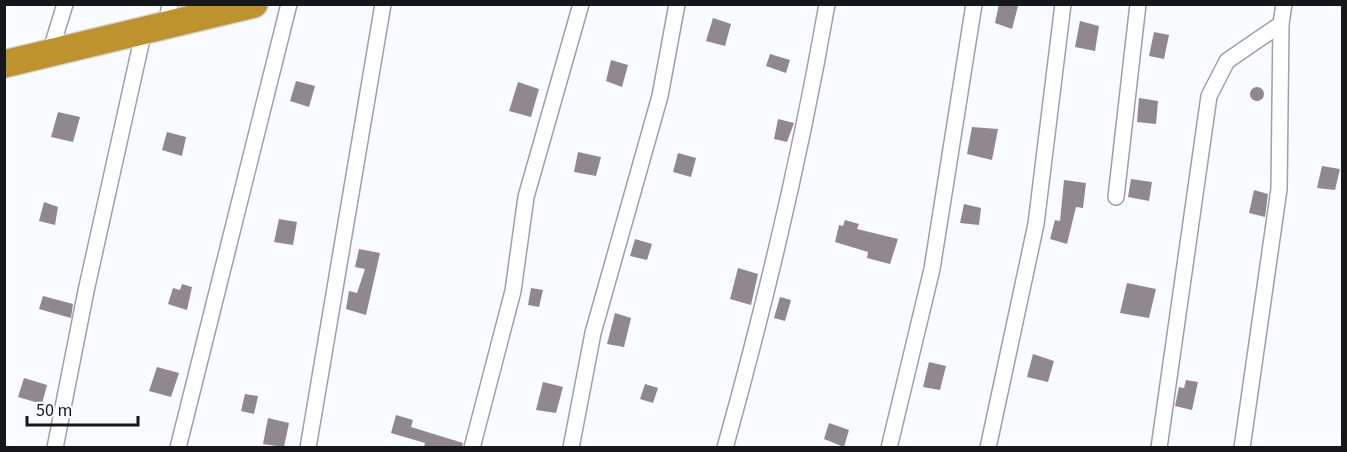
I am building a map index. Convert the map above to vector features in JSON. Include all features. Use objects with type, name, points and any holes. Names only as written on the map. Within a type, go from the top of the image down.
[{"type":"highway","points":[[4,64],[50,53],[160,20],[254,4]]},
{"type":"street","points":[[50,53],[64,4]]},
{"type":"street","points":[[178,447],[289,4]]},
{"type":"street","points":[[308,447],[383,4]]},
{"type":"street","points":[[472,447],[513,291],[526,197],[581,4]]},
{"type":"street","points":[[571,447],[593,333],[660,96],[677,4]]},
{"type":"street","points":[[725,447],[763,311],[815,74],[827,4]]},
{"type":"street","points":[[889,447],[932,269],[974,4]]},
{"type":"street","points":[[988,447],[1036,224],[1063,4]]},
{"type":"street","points":[[1116,197],[1138,4]]},
{"type":"street","points":[[1242,447],[1279,189],[1281,24],[1284,4]]},
{"type":"street","points":[[55,447],[86,291],[160,20]]},
{"type":"street","points":[[1160,447],[1209,96],[1227,61],[1281,24]]},
{"type":"building","points":[[999,4],[1018,6],[1012,29],[995,23]]},
{"type":"building","points":[[713,18],[731,24],[725,46],[706,41]]},
{"type":"building","points":[[1080,21],[1099,26],[1095,51],[1075,47]]},
{"type":"building","points":[[1154,32],[1169,35],[1164,59],[1149,56]]},
{"type":"building","points":[[770,54],[790,60],[786,73],[766,66]]},
{"type":"building","points":[[611,60],[628,65],[622,87],[606,81]]},
{"type":"building","points":[[296,81],[315,86],[309,107],[290,101]]},
{"type":"building","points":[[518,82],[539,89],[531,117],[509,111]]},
{"type":"building","points":[[1257,87],[1262,89],[1264,94],[1262,99],[1257,101],[1252,99],[1250,94],[1252,89]]},
{"type":"building","points":[[1139,98],[1158,101],[1156,124],[1137,122]]},
{"type":"building","points":[[58,112],[80,117],[73,142],[51,137]]},
{"type":"building","points":[[778,119],[794,123],[787,142],[774,139]]},
{"type":"building","points":[[972,127],[998,129],[992,160],[967,154]]},
{"type":"building","points":[[167,132],[186,137],[182,156],[162,150]]},
{"type":"building","points":[[578,152],[601,157],[596,176],[574,172]]},
{"type":"building","points":[[678,153],[696,158],[691,177],[673,172]]},
{"type":"building","points":[[1322,166],[1340,169],[1335,190],[1317,188]]},
{"type":"building","points":[[1131,179],[1152,182],[1149,201],[1128,197]]},
{"type":"building","points":[[1064,180],[1086,183],[1083,208],[1076,207],[1067,244],[1050,239],[1055,220],[1060,221]]},
{"type":"building","points":[[1254,190],[1268,194],[1265,217],[1249,213]]},
{"type":"building","points":[[44,202],[58,207],[55,225],[39,221]]},
{"type":"building","points":[[964,204],[981,208],[979,225],[960,223]]},
{"type":"building","points":[[279,219],[297,222],[293,245],[274,242]]},
{"type":"building","points":[[845,220],[859,224],[857,229],[898,239],[890,264],[867,258],[868,252],[835,242],[839,225],[843,226]]},
{"type":"building","points":[[635,239],[652,244],[647,260],[630,256]]},
{"type":"building","points":[[359,249],[380,253],[366,315],[346,309],[349,291],[357,293],[365,269],[355,267]]},
{"type":"building","points":[[738,268],[758,274],[751,305],[730,299]]},
{"type":"building","points":[[1127,283],[1156,289],[1149,318],[1120,313]]},
{"type":"building","points":[[182,284],[192,287],[187,310],[168,304],[173,288],[180,290]]},
{"type":"building","points":[[531,288],[543,290],[539,307],[528,305]]},
{"type":"building","points":[[43,296],[73,304],[71,318],[39,309]]},
{"type":"building","points":[[780,297],[791,300],[785,321],[774,318]]},
{"type":"building","points":[[615,313],[631,318],[624,347],[607,344]]},
{"type":"building","points":[[1033,354],[1054,361],[1048,382],[1027,377]]},
{"type":"building","points":[[929,362],[946,366],[940,390],[923,387]]},
{"type":"building","points":[[157,367],[179,373],[171,397],[149,391]]},
{"type":"building","points":[[24,378],[47,385],[42,404],[18,397]]},
{"type":"building","points":[[1186,380],[1198,382],[1192,410],[1175,406],[1179,387],[1184,388]]},
{"type":"building","points":[[543,382],[563,387],[556,413],[536,410]]},
{"type":"building","points":[[645,384],[658,388],[653,403],[640,399]]},
{"type":"building","points":[[245,394],[258,396],[254,414],[241,411]]},
{"type":"building","points":[[396,415],[413,420],[411,427],[463,443],[462,447],[424,447],[425,443],[391,433]]},
{"type":"building","points":[[268,418],[289,423],[284,447],[263,444]]},
{"type":"building","points":[[829,423],[849,430],[844,447],[824,439]]}]
